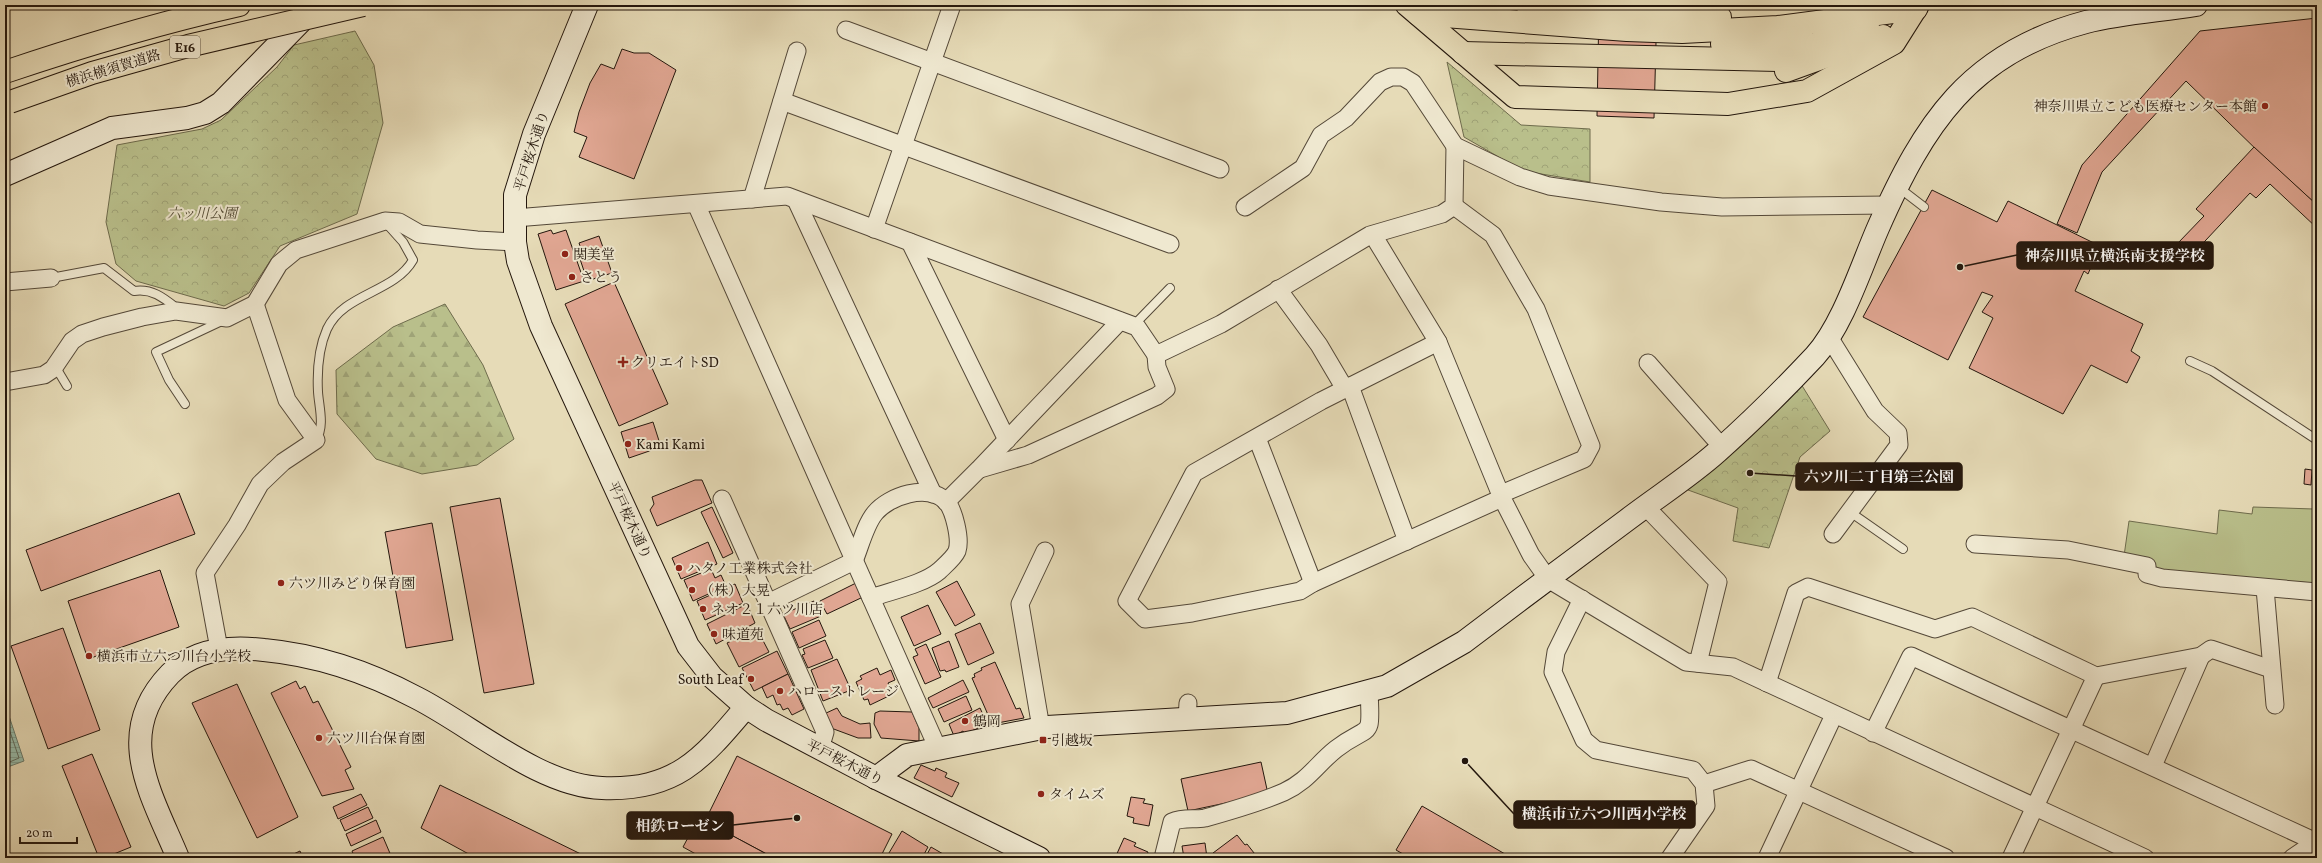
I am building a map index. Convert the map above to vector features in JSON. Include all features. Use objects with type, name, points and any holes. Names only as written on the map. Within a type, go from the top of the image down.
[{"type":"highway","name":"横浜横須賀道路","points":[[5,72],[100,41],[179,19],[239,5]]},
{"type":"highway","name":"横浜横須賀道路","points":[[5,103],[92,73],[180,48],[364,5]]},
{"type":"highway","points":[[1527,5],[1626,13],[1738,18],[1858,5]]},
{"type":"highway","points":[[1413,10],[1627,30],[1682,32],[1778,27],[1912,15]]},
{"type":"highway","points":[[1413,10],[1515,97],[1620,102],[1728,104],[1807,91],[1894,43],[1912,15]]},
{"type":"highway","points":[[1463,53],[1778,60],[1837,35],[1912,15]]},
{"type":"highway","points":[[1482,69],[1767,75],[1795,69],[1912,15]]},
{"type":"highway","points":[[1438,31],[1626,44],[1768,44],[1786,38],[1837,35]]},
{"type":"street","name":"平戸桜木通り","points":[[587,5],[534,134],[515,195],[515,242],[518,262],[541,326],[688,646],[712,677],[746,707],[820,749],[876,778],[1039,858]]},
{"type":"street","points":[[874,229],[952,5]]},
{"type":"street","points":[[876,778],[907,755],[1041,728],[1187,711],[1287,713],[1387,686],[1464,642],[1722,446],[1786,386],[1817,353],[1829,337],[1893,196],[1937,118],[1961,90],[1985,69],[2015,50],[2058,30],[2121,14],[2196,5]]},
{"type":"street","points":[[5,175],[112,128],[187,118],[205,113],[221,103],[315,6]]},
{"type":"street","points":[[846,30],[1220,169]]},
{"type":"street","points":[[752,199],[797,51]]},
{"type":"street","points":[[1245,207],[1303,168],[1321,135],[1346,118],[1380,82],[1391,77],[1403,77],[1413,83],[1455,146],[1520,177],[1549,186],[1661,202],[1722,207],[1893,196]]},
{"type":"street","points":[[782,101],[1170,244]]},
{"type":"street","points":[[1454,206],[1455,146]]},
{"type":"street","points":[[515,218],[787,196],[1137,327],[1145,336],[1156,355],[1157,367],[1166,389],[1157,396],[1028,455],[979,469]]},
{"type":"street","points":[[796,200],[939,498],[953,516],[958,537],[957,551],[937,572],[921,580],[871,598]]},
{"type":"street","points":[[696,204],[938,748]]},
{"type":"street","points":[[1156,355],[1221,324],[1278,289],[1373,235],[1442,214],[1454,206]]},
{"type":"street","points":[[1438,342],[1348,387],[1194,473],[1127,601],[1145,619],[1192,615],[1300,591],[1313,583],[1407,541],[1584,458],[1591,446],[1536,308],[1493,235],[1454,206]]},
{"type":"street","points":[[5,382],[44,375],[54,366],[72,341],[82,334],[142,317],[181,312],[226,318],[255,304],[279,264],[296,250],[384,221],[399,222],[420,234],[515,242]]},
{"type":"street","points":[[1373,235],[1438,342],[1502,496],[1531,555],[1548,579],[1686,662],[1733,667],[2146,858]]},
{"type":"street","points":[[910,242],[1007,440]]},
{"type":"street","points":[[5,282],[51,278]]},
{"type":"street","points":[[1278,289],[1348,387],[1407,541]]},
{"type":"street","points":[[219,649],[205,574],[237,525],[260,484],[283,462],[316,440],[288,400],[255,304]]},
{"type":"street","points":[[768,603],[854,561],[873,515],[882,505],[898,496],[914,493],[939,498],[979,469],[1126,323]]},
{"type":"street","points":[[1829,337],[1875,411],[1898,433],[1899,445],[1832,534]]},
{"type":"street","points":[[1648,364],[1722,446]]},
{"type":"street","points":[[1257,438],[1313,583]]},
{"type":"street","points":[[722,499],[825,732],[820,749]]},
{"type":"street","points":[[1645,506],[1718,582],[1698,663]]},
{"type":"street","points":[[1975,544],[2068,550],[2147,566],[2147,574],[2162,578],[2317,592]]},
{"type":"street","points":[[1041,728],[1020,604],[1045,551]]},
{"type":"street","points":[[1767,683],[1796,593],[1808,587],[1935,629],[1972,617],[2096,676],[2201,656],[2211,649],[2271,669]]},
{"type":"street","points":[[2265,588],[2275,705]]},
{"type":"street","points":[[1582,599],[1556,652],[1553,672],[1584,740],[1596,750],[1693,770],[1704,784],[1706,806],[1670,858]]},
{"type":"street","points":[[178,858],[145,779],[139,754],[141,730],[148,704],[161,683],[175,669],[192,659],[219,649],[229,647],[296,653],[341,666],[417,698],[535,768],[566,783],[600,788],[627,788],[676,775],[693,765],[711,748],[746,707]]},
{"type":"street","points":[[1873,733],[1911,656],[2316,842]]},
{"type":"street","points":[[2153,766],[2201,656]]},
{"type":"street","points":[[2011,858],[2096,676]]},
{"type":"street","points":[[1163,858],[1172,822],[1179,819],[1204,818],[1284,792],[1306,779],[1336,749],[1366,732],[1371,723],[1369,692]]},
{"type":"street","points":[[1767,858],[1834,715]]},
{"type":"street","points":[[1704,784],[1751,769],[1799,789],[1946,858]]},
{"type":"street","points":[[2292,858],[2316,842]]},
{"type":"lane","points":[[1893,196],[1924,207]]},
{"type":"lane","points":[[316,440],[319,435],[321,418],[318,391],[320,352],[327,329],[340,310],[406,272],[413,260],[403,242],[384,221]]},
{"type":"lane","points":[[51,278],[104,268],[134,290],[144,289],[161,296],[181,312]]},
{"type":"lane","points":[[1126,323],[1170,288]]},
{"type":"lane","points":[[185,404],[169,380],[156,352],[226,318]]},
{"type":"lane","points":[[2190,361],[2212,371],[2317,440]]},
{"type":"lane","points":[[54,366],[67,386]]},
{"type":"lane","points":[[1850,512],[1904,549]]},
{"type":"green space","name":"六ッ川公園","points":[[355,31],[374,65],[383,123],[357,214],[280,246],[249,293],[224,306],[136,281],[116,264],[106,222],[117,145],[202,129],[221,120],[277,67],[294,45]]},
{"type":"green space","points":[[1447,62],[1521,125],[1590,129],[1590,182],[1523,171],[1464,137]]},
{"type":"green space","points":[[445,304],[483,365],[514,439],[477,465],[422,474],[376,459],[337,414],[336,370],[393,327]]},
{"type":"green space","points":[[1801,384],[1830,431],[1800,457],[1769,548],[1733,541],[1738,508],[1688,490]]},
{"type":"green space","points":[[2253,507],[2314,509],[2317,583],[2233,579],[2163,572],[2151,563],[2124,556],[2129,521],[2217,534],[2219,510],[2252,514]]},
{"type":"water","points":[[5,704],[24,761],[5,768]]},
{"type":"building","points":[[1599,5],[1657,5],[1654,118],[1597,116]]},
{"type":"building","name":"神奈川県立こども医療センター本館","points":[[2317,18],[2317,205],[2265,158],[2186,81],[2102,172],[2077,233],[2057,224],[2082,165],[2200,31]]},
{"type":"building","points":[[622,49],[634,53],[649,53],[676,70],[634,179],[579,157],[587,137],[574,132],[579,112],[590,83],[601,64],[614,69]]},
{"type":"building","points":[[2254,147],[2317,205],[2317,228],[2270,184],[2256,198],[2250,193],[2191,256],[2178,243],[2204,216],[2196,209]]},
{"type":"building","points":[[1932,190],[1997,222],[2008,201],[2100,246],[2088,274],[2084,271],[2075,291],[2143,324],[2131,351],[2140,357],[2127,383],[2091,365],[2063,414],[1969,368],[1993,318],[1982,312],[1993,296],[1982,292],[1948,360],[1863,317]]},
{"type":"building","points":[[551,230],[553,234],[566,230],[584,281],[556,290],[538,234]]},
{"type":"building","points":[[599,236],[612,273],[590,280],[587,270],[584,271],[578,253],[582,252],[579,243]]},
{"type":"building","points":[[614,282],[668,404],[619,426],[565,304]]},
{"type":"building","points":[[653,422],[661,447],[629,458],[621,432]]},
{"type":"building","points":[[2305,469],[2312,470],[2311,485],[2304,484]]},
{"type":"building","points":[[695,480],[702,480],[712,503],[657,526],[650,510],[654,504],[652,497]]},
{"type":"building","points":[[179,493],[195,534],[41,591],[26,550]]},
{"type":"building","points":[[500,498],[534,684],[484,693],[450,507]]},
{"type":"building","points":[[712,507],[733,553],[723,558],[701,512]]},
{"type":"building","points":[[432,523],[453,640],[406,648],[385,532]]},
{"type":"building","points":[[708,542],[717,564],[681,579],[672,558]]},
{"type":"building","points":[[711,569],[715,578],[721,575],[726,586],[693,601],[684,580]]},
{"type":"building","points":[[160,570],[179,627],[88,659],[68,601]]},
{"type":"building","points":[[957,581],[975,615],[955,626],[936,592]]},
{"type":"building","points":[[856,583],[863,597],[827,614],[820,601]]},
{"type":"building","points":[[735,584],[743,603],[705,620],[697,601]]},
{"type":"building","points":[[814,601],[821,616],[790,629],[783,614]]},
{"type":"building","points":[[747,604],[755,623],[716,644],[707,624]]},
{"type":"building","points":[[928,605],[941,634],[914,646],[901,617]]},
{"type":"building","points":[[819,620],[826,636],[799,648],[792,632]]},
{"type":"building","points":[[980,623],[994,653],[968,665],[955,634]]},
{"type":"building","points":[[63,628],[100,730],[48,749],[11,646]]},
{"type":"building","points":[[757,629],[769,652],[739,667],[727,643]]},
{"type":"building","points":[[825,640],[833,658],[808,668],[802,655],[805,654],[803,649]]},
{"type":"building","points":[[949,641],[959,667],[946,672],[945,670],[940,671],[932,648]]},
{"type":"building","points":[[926,644],[941,677],[925,684],[913,657],[918,655],[915,649]]},
{"type":"building","points":[[777,651],[788,674],[754,691],[742,668]]},
{"type":"building","points":[[837,659],[851,690],[823,701],[811,670]]},
{"type":"building","points":[[995,662],[1016,709],[1020,708],[1024,718],[992,724],[972,678],[975,677],[974,674],[982,670],[981,668]]},
{"type":"building","points":[[877,668],[880,675],[891,670],[895,680],[888,683],[893,694],[870,705],[868,699],[864,700],[856,682],[862,679],[860,676]]},
{"type":"building","name":"ハローストレージ","points":[[788,674],[804,709],[792,715],[788,708],[783,710],[780,704],[777,705],[773,695],[767,698],[762,687]]},
{"type":"building","points":[[963,680],[969,692],[933,708],[928,698]]},
{"type":"building","points":[[296,681],[300,689],[305,686],[313,703],[318,701],[351,767],[345,770],[354,789],[322,796],[271,693]]},
{"type":"building","points":[[237,684],[298,817],[257,838],[192,703]]},
{"type":"building","points":[[966,696],[972,710],[944,722],[938,709]]},
{"type":"building","points":[[837,708],[842,716],[860,724],[870,723],[871,738],[858,738],[831,728],[824,714]]},
{"type":"building","points":[[980,708],[985,719],[976,724],[978,728],[965,734],[963,731],[954,736],[949,724]]},
{"type":"building","points":[[880,711],[912,712],[919,728],[919,741],[881,738],[874,724],[875,713]]},
{"type":"building","points":[[92,754],[131,847],[104,858],[99,858],[62,766]]},
{"type":"building","points":[[737,756],[892,834],[880,858],[774,858],[705,821]]},
{"type":"building","points":[[1261,762],[1268,794],[1188,811],[1181,779]]},
{"type":"building","points":[[921,765],[935,771],[936,768],[947,773],[945,777],[959,783],[952,797],[914,778]]},
{"type":"building","points":[[440,785],[589,858],[476,858],[421,828]]},
{"type":"building","points":[[361,794],[367,805],[338,819],[333,807]]},
{"type":"building","points":[[1131,797],[1145,799],[1143,803],[1153,805],[1149,826],[1133,823],[1134,818],[1127,816]]},
{"type":"building","points":[[1422,806],[1505,854],[1503,858],[1410,858],[1396,850]]},
{"type":"building","points":[[368,807],[373,818],[345,831],[340,820]]},
{"type":"building","points":[[699,817],[774,858],[703,858],[683,847]]},
{"type":"building","points":[[376,820],[381,832],[351,846],[346,834]]},
{"type":"building","points":[[902,831],[928,847],[922,858],[886,858]]},
{"type":"building","points":[[1237,835],[1245,845],[1247,844],[1258,858],[1215,858],[1213,853]]},
{"type":"building","points":[[383,837],[392,858],[355,858],[352,851]]},
{"type":"building","points":[[1124,838],[1136,843],[1134,846],[1148,852],[1146,858],[1115,858]]},
{"type":"building","points":[[1205,843],[1207,858],[1184,858],[1182,846]]},
{"type":"building","points":[[931,847],[950,858],[925,858]]},
{"type":"building","points":[[300,851],[303,858],[285,858]]},
{"type":"place","name":"神奈川県立こども医療センター本館","points":[[2265,106]]},
{"type":"place","name":"関美堂","points":[[565,254]]},
{"type":"place","name":"神奈川県立横浜南支援学校","points":[[1960,267]]},
{"type":"place","name":"さとう","points":[[572,277]]},
{"type":"place","name":"クリエイトSD","points":[[623,362]]},
{"type":"place","name":"Kami Kami","points":[[628,444]]},
{"type":"place","name":"六ツ川二丁目第三公園","points":[[1750,473]]},
{"type":"place","name":"ハタノ工業株式会社","points":[[679,568]]},
{"type":"place","name":"六ツ川みどり保育園","points":[[281,583]]},
{"type":"place","name":"（株）大晃","points":[[692,590]]},
{"type":"place","name":"ネオ２１六ツ川店","points":[[703,609]]},
{"type":"place","name":"味道苑","points":[[714,634]]},
{"type":"place","name":"横浜市立六つ川台小学校","points":[[89,656]]},
{"type":"place","name":"South Leaf","points":[[751,679]]},
{"type":"place","name":"ハローストレージ","points":[[780,691]]},
{"type":"place","name":"鶴岡","points":[[965,721]]},
{"type":"place","name":"六ツ川台保育園","points":[[319,738]]},
{"type":"place","name":"引越坂","points":[[1043,740]]},
{"type":"place","name":"横浜市立六つ川西小学校","points":[[1465,761]]},
{"type":"place","name":"タイムズ","points":[[1041,794]]},
{"type":"place","name":"相鉄ローゼン","points":[[797,818]]}]
